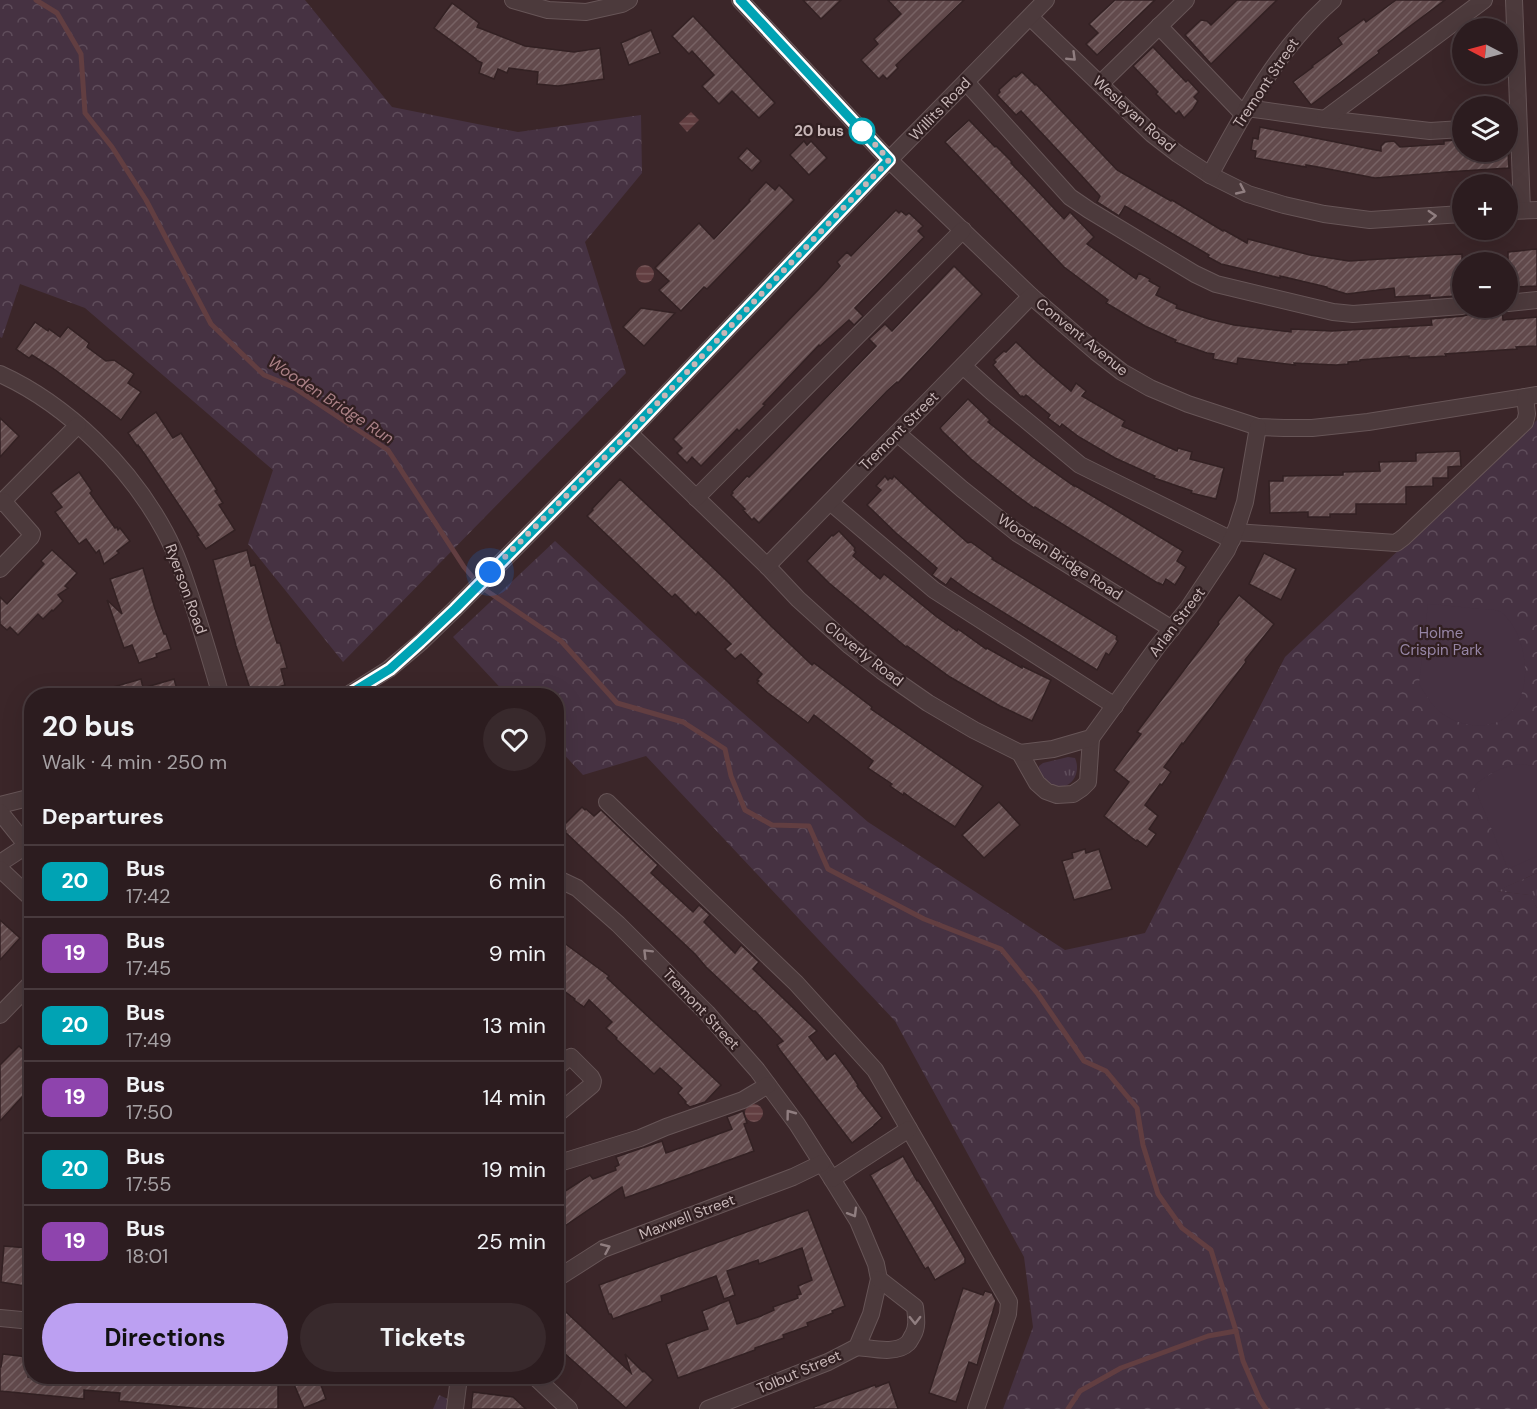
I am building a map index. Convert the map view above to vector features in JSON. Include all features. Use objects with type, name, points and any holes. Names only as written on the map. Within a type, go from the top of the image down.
[{"type":"street","points":[[513,0],[548,10],[586,12],[622,4],[629,0]]},
{"type":"street","name":"Convent Avenue","points":[[740,0],[889,160],[963,231],[1080,339],[1122,372],[1150,388],[1188,404],[1258,427],[1312,428],[1368,422],[1531,396]]},
{"type":"street","name":"Willits Road","points":[[359,688],[390,669],[472,591],[629,433],[889,160],[1046,0]]},
{"type":"street","points":[[1100,84],[1186,0]]},
{"type":"street","name":"Tremont Street","points":[[1210,175],[1266,77],[1293,40],[1333,0]]},
{"type":"street","points":[[1325,119],[1484,0]]},
{"type":"street","points":[[1513,96],[1514,0]]},
{"type":"street","name":"Wesleyan Road","points":[[1030,17],[1152,134],[1210,175],[1248,194],[1284,206],[1370,220],[1452,215]]},
{"type":"street","points":[[1159,26],[1245,111],[1430,131],[1452,130]]},
{"type":"street","points":[[966,82],[1070,197],[1195,274],[1216,284],[1321,309],[1353,314],[1452,307]]},
{"type":"street","points":[[1517,162],[1522,210]]},
{"type":"street","points":[[696,498],[963,231]]},
{"type":"street","name":"Tremont Street","points":[[767,566],[1032,296]]},
{"type":"street","points":[[1518,302],[1537,300]]},
{"type":"street","points":[[963,366],[1080,465],[1233,536],[1396,543],[1525,422],[1531,396]]},
{"type":"street","name":"Ryerson Road","points":[[0,374],[34,393],[78,424],[106,451],[137,489],[165,533],[185,579],[219,688]]},
{"type":"street","points":[[0,569],[32,534],[1,502],[78,424]]},
{"type":"street","name":"Arlan Street","points":[[1091,738],[1212,575],[1227,550],[1245,502],[1258,427]]},
{"type":"street","name":"Cloverly Road","points":[[629,433],[767,566],[798,599],[850,646],[928,703],[1020,753]]},
{"type":"street","name":"Wooden Bridge Road","points":[[897,433],[1017,533],[1172,629]]},
{"type":"street","points":[[830,502],[934,590],[1114,706]]},
{"type":"street","points":[[1091,738],[1088,782],[1073,794],[1057,795],[1046,791],[1037,783],[1020,753],[1053,749],[1091,738]]},
{"type":"street","points":[[0,806],[24,798]]},
{"type":"street","points":[[607,802],[796,983],[875,1070],[1009,1302],[1008,1314],[976,1409]]},
{"type":"street","points":[[0,812],[24,840]]},
{"type":"street","points":[[0,863],[24,850]]},
{"type":"street","points":[[0,869],[24,891]]},
{"type":"street","name":"Tremont Street","points":[[564,882],[577,888],[618,924],[707,1013],[757,1070],[797,1124],[822,1163]]},
{"type":"street","points":[[0,1015],[24,990]]},
{"type":"street","points":[[564,1061],[571,1057],[591,1077],[592,1085],[564,1108]]},
{"type":"street","points":[[564,1162],[640,1138],[743,1100],[768,1085]]},
{"type":"street","points":[[832,1179],[909,1129]]},
{"type":"street","points":[[822,1163],[858,1221],[879,1279]]},
{"type":"street","name":"Maxwell Street","points":[[564,1274],[603,1249],[793,1177],[822,1163]]},
{"type":"street","name":"Tolbut Street","points":[[708,1409],[828,1362],[857,1347],[884,1350],[898,1349],[908,1344],[915,1330],[917,1319],[915,1307],[879,1279],[871,1314],[857,1347]]},
{"type":"street","points":[[0,1318],[24,1320]]},
{"type":"street","points":[[455,1409],[458,1384]]},
{"type":"street","points":[[542,1384],[569,1409]]},
{"type":"green space","points":[[0,0],[305,0],[392,107],[518,132],[641,115],[642,173],[585,242],[626,373],[343,662],[248,544],[273,470],[85,308],[20,284],[2,338],[0,337]]},
{"type":"green space","name":"Holme Crispin Park","points":[[1537,420],[1537,873],[1497,891],[1530,895],[1537,908],[1537,1409],[1003,1409],[1033,1327],[1024,1257],[895,1021],[646,756],[583,775],[564,755],[564,688],[501,688],[453,637],[555,541],[688,665],[868,822],[1065,950],[1145,933],[1285,657]]},
{"type":"green space","name":"Holme Crispin Park","points":[[1428,604],[1496,610],[1501,612],[1513,626],[1521,643],[1525,663],[1524,683],[1519,701],[1509,715],[1493,724],[1471,725],[1447,717],[1430,701],[1419,684]]},
{"type":"green space","points":[[1068,757],[1075,758],[1076,762],[1077,771],[1073,780],[1061,787],[1046,784],[1038,771],[1039,766]]},
{"type":"green space","points":[[1520,764],[1537,766],[1537,856],[1508,869],[1474,786],[1495,772]]},
{"type":"green space","points":[[1537,873],[1537,908],[1529,895],[1496,891]]},
{"type":"green space","points":[[439,1395],[450,1400],[446,1409],[433,1409]]},
{"type":"shaded area","points":[[691,112],[699,120],[687,132],[679,123]]},
{"type":"shaded area","points":[[645,265],[651,268],[654,274],[651,280],[645,283],[639,280],[636,274],[639,268]]},
{"type":"shaded area","points":[[754,1104],[760,1107],[763,1113],[760,1119],[754,1122],[748,1119],[745,1113],[748,1107]]},
{"type":"building","points":[[803,0],[841,0],[821,19]]},
{"type":"building","points":[[888,0],[964,0],[896,65],[898,68],[887,79],[883,75],[879,79],[861,60],[878,44],[874,39],[901,14]]},
{"type":"building","points":[[1115,0],[1155,0],[1097,55],[1086,44],[1098,33],[1089,24]]},
{"type":"building","points":[[1237,0],[1277,0],[1211,64],[1185,35],[1201,20],[1211,25]]},
{"type":"building","points":[[1396,0],[1445,0],[1311,105],[1293,82],[1342,44],[1338,38],[1364,19],[1366,22]]},
{"type":"building","points":[[452,3],[479,23],[477,27],[525,46],[574,52],[600,48],[604,79],[558,86],[537,84],[538,72],[509,68],[507,73],[498,69],[494,79],[479,73],[482,63],[434,28]]},
{"type":"building","points":[[693,16],[775,103],[759,118],[732,91],[719,104],[702,86],[714,75],[692,51],[689,54],[672,36]]},
{"type":"building","points":[[651,30],[660,53],[629,65],[621,43]]},
{"type":"building","points":[[1153,47],[1186,82],[1188,80],[1199,92],[1194,97],[1198,101],[1184,118],[1179,111],[1176,114],[1156,94],[1158,92],[1133,66]]},
{"type":"building","points":[[1022,72],[1036,84],[1117,170],[1223,231],[1247,243],[1248,239],[1310,255],[1349,261],[1452,255],[1452,296],[1395,297],[1394,288],[1347,294],[1327,287],[1221,264],[1125,206],[1119,216],[1097,202],[1100,196],[1080,174],[1021,111],[1016,115],[997,95],[999,90],[1014,76]]},
{"type":"building","points":[[969,120],[1012,162],[1064,219],[1070,212],[1094,237],[1087,244],[1136,279],[1139,273],[1150,279],[1149,281],[1160,287],[1156,295],[1177,305],[1176,308],[1234,325],[1291,332],[1291,329],[1332,331],[1432,325],[1431,319],[1452,317],[1503,318],[1503,320],[1537,317],[1537,346],[1445,354],[1446,356],[1360,360],[1336,365],[1294,363],[1295,365],[1238,358],[1237,364],[1213,359],[1214,354],[1175,342],[1176,340],[1145,326],[1106,303],[1108,300],[1064,267],[945,142]]},
{"type":"building","points":[[1260,127],[1381,151],[1381,146],[1385,142],[1394,141],[1400,147],[1444,144],[1444,141],[1452,140],[1452,162],[1509,162],[1509,168],[1375,178],[1255,158],[1256,151],[1251,150],[1253,138],[1258,139]]},
{"type":"building","points":[[804,141],[807,145],[811,141],[827,158],[809,175],[790,155]]},
{"type":"building","points":[[747,148],[761,161],[752,171],[738,158]]},
{"type":"building","points":[[766,182],[775,190],[779,185],[794,200],[707,289],[704,287],[681,311],[659,290],[669,281],[655,268],[699,223],[714,239]]},
{"type":"building","points":[[896,210],[906,215],[909,213],[923,226],[918,231],[924,237],[855,308],[863,316],[854,325],[849,320],[819,345],[763,404],[765,405],[739,431],[737,429],[701,466],[692,457],[687,463],[677,453],[682,448],[673,439],[819,289],[840,266],[837,262],[847,252],[851,256]]},
{"type":"building","points":[[1537,249],[1537,286],[1518,287],[1518,252],[1508,252]]},
{"type":"building","points":[[954,266],[982,294],[898,383],[887,391],[759,523],[754,518],[752,520],[731,495],[732,492],[876,346],[869,339],[885,324],[892,331]]},
{"type":"building","points":[[641,308],[675,313],[644,346],[623,327]]},
{"type":"building","points":[[35,322],[60,337],[68,327],[89,343],[87,347],[106,361],[114,360],[134,374],[128,383],[141,392],[121,420],[54,369],[32,355],[29,358],[16,349]]},
{"type":"building","points":[[1016,342],[1071,391],[1076,383],[1086,391],[1082,396],[1125,421],[1122,426],[1177,451],[1178,448],[1192,452],[1190,459],[1224,468],[1216,499],[1191,493],[1192,491],[1154,478],[1155,476],[1115,458],[1062,424],[1060,427],[1048,418],[1050,415],[1026,395],[1021,397],[993,365],[996,362],[994,360]]},
{"type":"building","points":[[968,399],[990,420],[988,422],[1034,458],[1074,486],[1183,551],[1177,561],[1186,567],[1175,585],[1166,579],[1163,585],[1159,584],[1034,508],[971,459],[940,428]]},
{"type":"building","points":[[156,412],[173,438],[181,433],[217,490],[215,491],[223,503],[219,505],[235,530],[206,549],[146,456],[128,433]]},
{"type":"building","points":[[0,418],[19,436],[0,457]]},
{"type":"building","points":[[1460,451],[1461,466],[1448,467],[1448,478],[1433,478],[1433,486],[1406,487],[1406,504],[1356,504],[1356,514],[1330,514],[1330,517],[1308,517],[1308,512],[1270,513],[1269,481],[1283,481],[1283,476],[1343,475],[1343,472],[1380,471],[1379,462],[1416,461],[1416,453]]},
{"type":"building","points":[[79,472],[92,491],[90,493],[115,528],[117,527],[118,530],[120,528],[130,541],[104,564],[99,550],[96,553],[86,539],[79,544],[55,512],[62,507],[51,493]]},
{"type":"building","points":[[885,476],[888,480],[894,476],[968,543],[971,542],[992,559],[1117,636],[1118,641],[1109,655],[1106,653],[1097,670],[951,578],[946,585],[932,575],[937,568],[867,505],[881,490],[876,486]]},
{"type":"building","points":[[620,479],[812,665],[814,663],[872,707],[871,709],[983,786],[955,827],[890,786],[892,784],[868,768],[873,761],[814,715],[808,723],[768,693],[757,683],[762,674],[741,654],[735,659],[725,649],[731,644],[698,612],[696,615],[675,594],[672,597],[587,516]]},
{"type":"building","points":[[839,531],[855,548],[856,552],[853,556],[880,579],[884,574],[937,617],[986,649],[1051,680],[1032,721],[1000,706],[950,677],[906,647],[829,583],[807,561],[832,535]]},
{"type":"building","points":[[52,550],[77,573],[65,586],[68,588],[58,595],[63,601],[43,619],[38,614],[18,635],[10,627],[7,630],[0,624],[0,597],[7,604],[44,564],[41,561]]},
{"type":"building","points":[[247,550],[251,566],[255,565],[277,643],[280,643],[287,668],[281,669],[285,685],[275,688],[250,688],[213,560]]},
{"type":"building","points":[[1264,553],[1296,569],[1281,600],[1249,584]]},
{"type":"building","points":[[143,568],[155,609],[171,649],[139,663],[132,645],[124,648],[107,600],[122,614],[110,579]]},
{"type":"building","points":[[1239,595],[1274,624],[1164,767],[1171,772],[1145,805],[1158,816],[1149,829],[1156,834],[1147,847],[1104,816],[1129,782],[1114,770],[1141,734],[1137,732]]},
{"type":"building","points":[[141,679],[143,688],[110,688]]},
{"type":"building","points":[[174,679],[177,688],[143,688]]},
{"type":"building","points":[[999,802],[1020,825],[984,858],[962,835]]},
{"type":"building","points":[[582,807],[594,816],[601,810],[658,865],[651,873],[693,912],[699,905],[710,915],[704,922],[735,953],[741,945],[759,962],[753,969],[817,1031],[809,1037],[827,1060],[835,1053],[882,1118],[852,1143],[780,1050],[777,1045],[783,1041],[755,1011],[565,832],[564,825]]},
{"type":"building","points":[[1085,849],[1086,853],[1099,849],[1112,889],[1074,900],[1062,861],[1073,858],[1072,853]]},
{"type":"building","points":[[0,920],[20,938],[0,960]]},
{"type":"building","points":[[564,943],[609,976],[607,978],[721,1085],[705,1102],[690,1107],[678,1093],[682,1088],[660,1068],[654,1074],[616,1039],[606,1028],[612,1022],[589,1000],[584,1007],[564,991]]},
{"type":"building","points":[[19,1046],[24,1051],[24,1095],[0,1121],[0,1065]]},
{"type":"building","points":[[743,1111],[747,1123],[744,1124],[754,1151],[625,1198],[622,1187],[564,1227],[564,1192],[590,1175],[593,1179],[616,1170],[615,1167],[619,1165],[616,1157],[662,1141],[666,1153],[732,1129],[727,1117]]},
{"type":"building","points":[[903,1156],[965,1258],[965,1263],[935,1280],[928,1267],[925,1269],[870,1175]]},
{"type":"building","points":[[808,1210],[845,1306],[832,1311],[833,1313],[807,1323],[808,1326],[783,1335],[784,1338],[678,1378],[666,1344],[708,1329],[702,1311],[729,1300],[737,1324],[761,1316],[774,1310],[773,1307],[798,1298],[797,1295],[801,1294],[798,1286],[812,1280],[802,1248],[759,1264],[758,1260],[727,1271],[735,1295],[724,1299],[716,1276],[661,1296],[662,1301],[613,1319],[609,1314],[599,1285]]},
{"type":"building","points":[[4,1246],[24,1248],[24,1286],[1,1282]]},
{"type":"building","points":[[963,1288],[983,1295],[985,1291],[992,1293],[996,1301],[977,1365],[969,1362],[956,1402],[929,1393]]},
{"type":"building","points":[[566,1312],[631,1373],[625,1354],[653,1380],[626,1408],[564,1353],[564,1314]]},
{"type":"building","points":[[3,1354],[24,1357],[24,1384],[278,1384],[278,1409],[203,1409],[119,1401],[120,1393],[84,1390],[84,1399],[0,1391]]},
{"type":"building","points":[[889,1382],[898,1409],[814,1409],[814,1407],[875,1385],[876,1387]]},
{"type":"building","points":[[294,1384],[321,1384],[326,1399],[304,1408]]},
{"type":"building","points":[[473,1392],[513,1397],[526,1409],[471,1409]]},
{"type":"waterway","name":"Wooden Bridge Run","points":[[36,0],[57,13],[81,54],[85,113],[112,147],[146,200],[211,324],[264,375],[293,387],[388,450],[464,567],[481,587],[561,641],[617,703],[683,722],[725,749],[731,776],[745,810],[772,825],[809,826],[828,869],[924,919],[1001,949],[1038,994],[1084,1061],[1106,1071],[1137,1108],[1143,1145],[1158,1194],[1182,1228],[1211,1250],[1243,1361],[1266,1409]]},
{"type":"waterway","points":[[1068,1409],[1080,1391],[1121,1368],[1208,1336],[1236,1331]]},
{"type":"bus line","name":"20","points":[[361,688],[390,669],[455,609],[629,433],[889,160],[740,0]]},
{"type":"place","name":"20 bus","points":[[862,131]]},
{"type":"route","points":[[490,572],[629,433],[889,160],[860,128],[862,131]]}]
